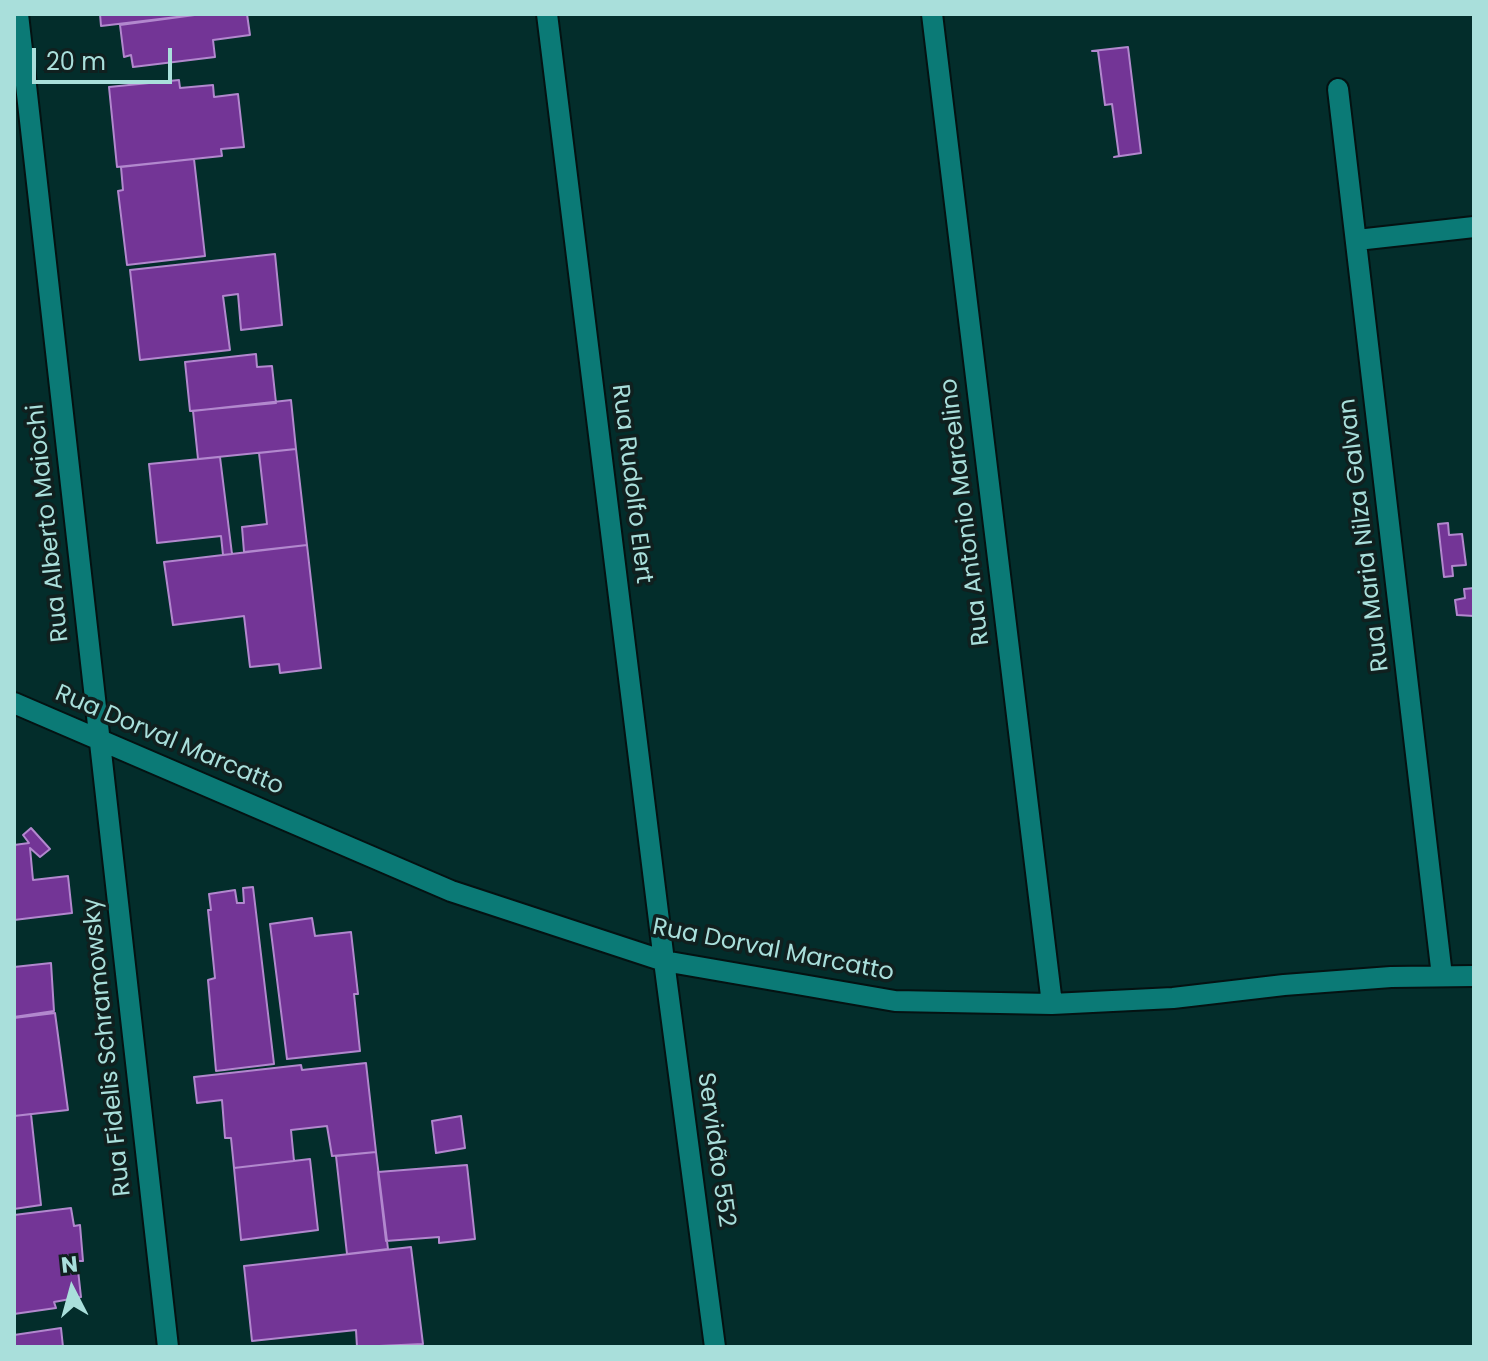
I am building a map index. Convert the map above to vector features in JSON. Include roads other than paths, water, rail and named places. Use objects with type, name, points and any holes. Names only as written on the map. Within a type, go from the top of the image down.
[{"type":"street","name":"Rua Alberto Maiochi","points":[[18,14],[100,740]]},
{"type":"street","name":"Rua Rudolfo Elert","points":[[547,14],[664,961]]},
{"type":"street","name":"Rua Antonio Marcelino","points":[[932,14],[1052,1004]]},
{"type":"street","name":"Rua Maria Nilza Galvan","points":[[1338,89],[1442,976]]},
{"type":"street","points":[[1357,240],[1474,227]]},
{"type":"street","name":"Rua Dorval Marcatto","points":[[14,703],[451,891],[664,961],[895,1001],[1052,1004],[1173,998],[1284,985],[1474,976]]},
{"type":"street","name":"Rua Fidelis Schramowsky","points":[[100,740],[168,1347]]},
{"type":"street","name":"Servidão 552","points":[[664,961],[715,1347]]}]
